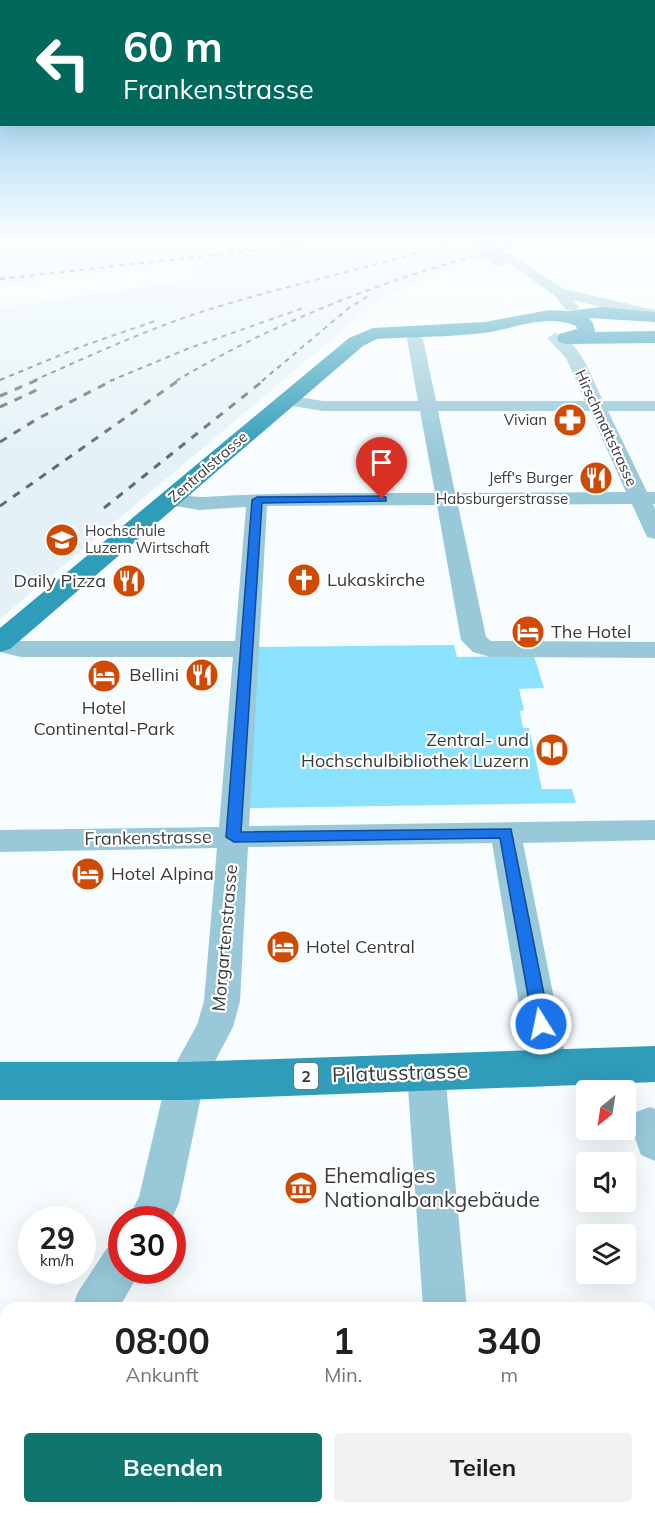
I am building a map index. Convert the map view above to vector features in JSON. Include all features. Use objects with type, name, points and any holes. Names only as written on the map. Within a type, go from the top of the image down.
[{"type":"main road","points":[[361,339],[373,334],[485,327],[539,317],[597,313],[655,316]]},
{"type":"main road","points":[[569,316],[588,327],[585,334],[577,337]]},
{"type":"main road","points":[[539,317],[532,322],[534,330],[550,338],[655,337]]},
{"type":"main road","points":[[361,339],[520,339]]},
{"type":"main road","name":"Zentralstrasse","points":[[0,643],[361,339]]},
{"type":"main road","name":"Pilatusstrasse","points":[[0,1081],[185,1081],[655,1064]]},
{"type":"street","points":[[539,317],[543,313]]},
{"type":"street","points":[[569,316],[571,313]]},
{"type":"street","name":"Hirschmattstrasse","points":[[573,356],[577,337]]},
{"type":"street","name":"Hirschmattstrasse","points":[[550,338],[573,356],[596,406],[647,498],[655,532]]},
{"type":"street","points":[[415,339],[474,640],[490,649],[655,650]]},
{"type":"street","points":[[286,400],[313,405],[655,406]]},
{"type":"street","name":"Habsburgerstrasse","points":[[170,500],[200,504],[257,500],[647,498]]},
{"type":"street","name":"Morgartenstrasse","points":[[156,1206],[185,1081],[215,1027],[222,1001],[257,500]]},
{"type":"street","points":[[0,643],[21,649],[248,649]]},
{"type":"street","name":"Frankenstrasse","points":[[0,841],[655,830]]},
{"type":"street","points":[[506,832],[549,1069]]},
{"type":"street","points":[[426,1072],[443,1288]]},
{"type":"street","points":[[98,1302],[109,1284]]},
{"type":"shaded area","points":[[0,313],[363,313],[0,619]]},
{"type":"shaded area","points":[[454,645],[457,657],[534,656],[544,688],[519,689],[524,710],[520,711],[523,728],[529,728],[542,789],[572,789],[576,803],[248,808],[254,647]]},
{"type":"railway","points":[[33,381],[135,337],[199,313]]},
{"type":"railway","points":[[110,381],[187,349],[290,313]]},
{"type":"railway","points":[[176,381],[260,336],[311,313]]},
{"type":"railway","points":[[262,381],[343,313]]},
{"type":"railway","points":[[0,380],[80,347],[155,321]]},
{"type":"railway","points":[[0,396],[37,380]]},
{"type":"railway","points":[[0,442],[37,419],[113,380]]},
{"type":"railway","points":[[0,506],[179,380]]},
{"type":"railway","points":[[104,508],[264,380]]},
{"type":"railway","points":[[0,407],[41,388]]},
{"type":"place","name":"Vivian","points":[[570,420]]},
{"type":"place","name":"Jeff's Burger","points":[[596,478]]},
{"type":"place","name":"Hochschule Luzern Wirtschaft","points":[[62,540]]},
{"type":"place","name":"Lukaskirche","points":[[304,580]]},
{"type":"place","name":"Daily Pizza","points":[[129,581]]},
{"type":"place","name":"The Hotel","points":[[528,632]]},
{"type":"place","name":"Bellini","points":[[202,675]]},
{"type":"place","name":"Hotel Continental-Park","points":[[104,676]]},
{"type":"place","name":"Zentral- und Hochschulbibliothek Luzern","points":[[552,750]]},
{"type":"place","name":"Hotel Alpina","points":[[88,874]]},
{"type":"place","name":"Hotel Central","points":[[283,947]]},
{"type":"place","name":"Ehemaliges Nationalbankgebäude","points":[[301,1188]]},
{"type":"route","points":[[382,499],[257,500],[234,837],[506,832],[541,1024]]}]
